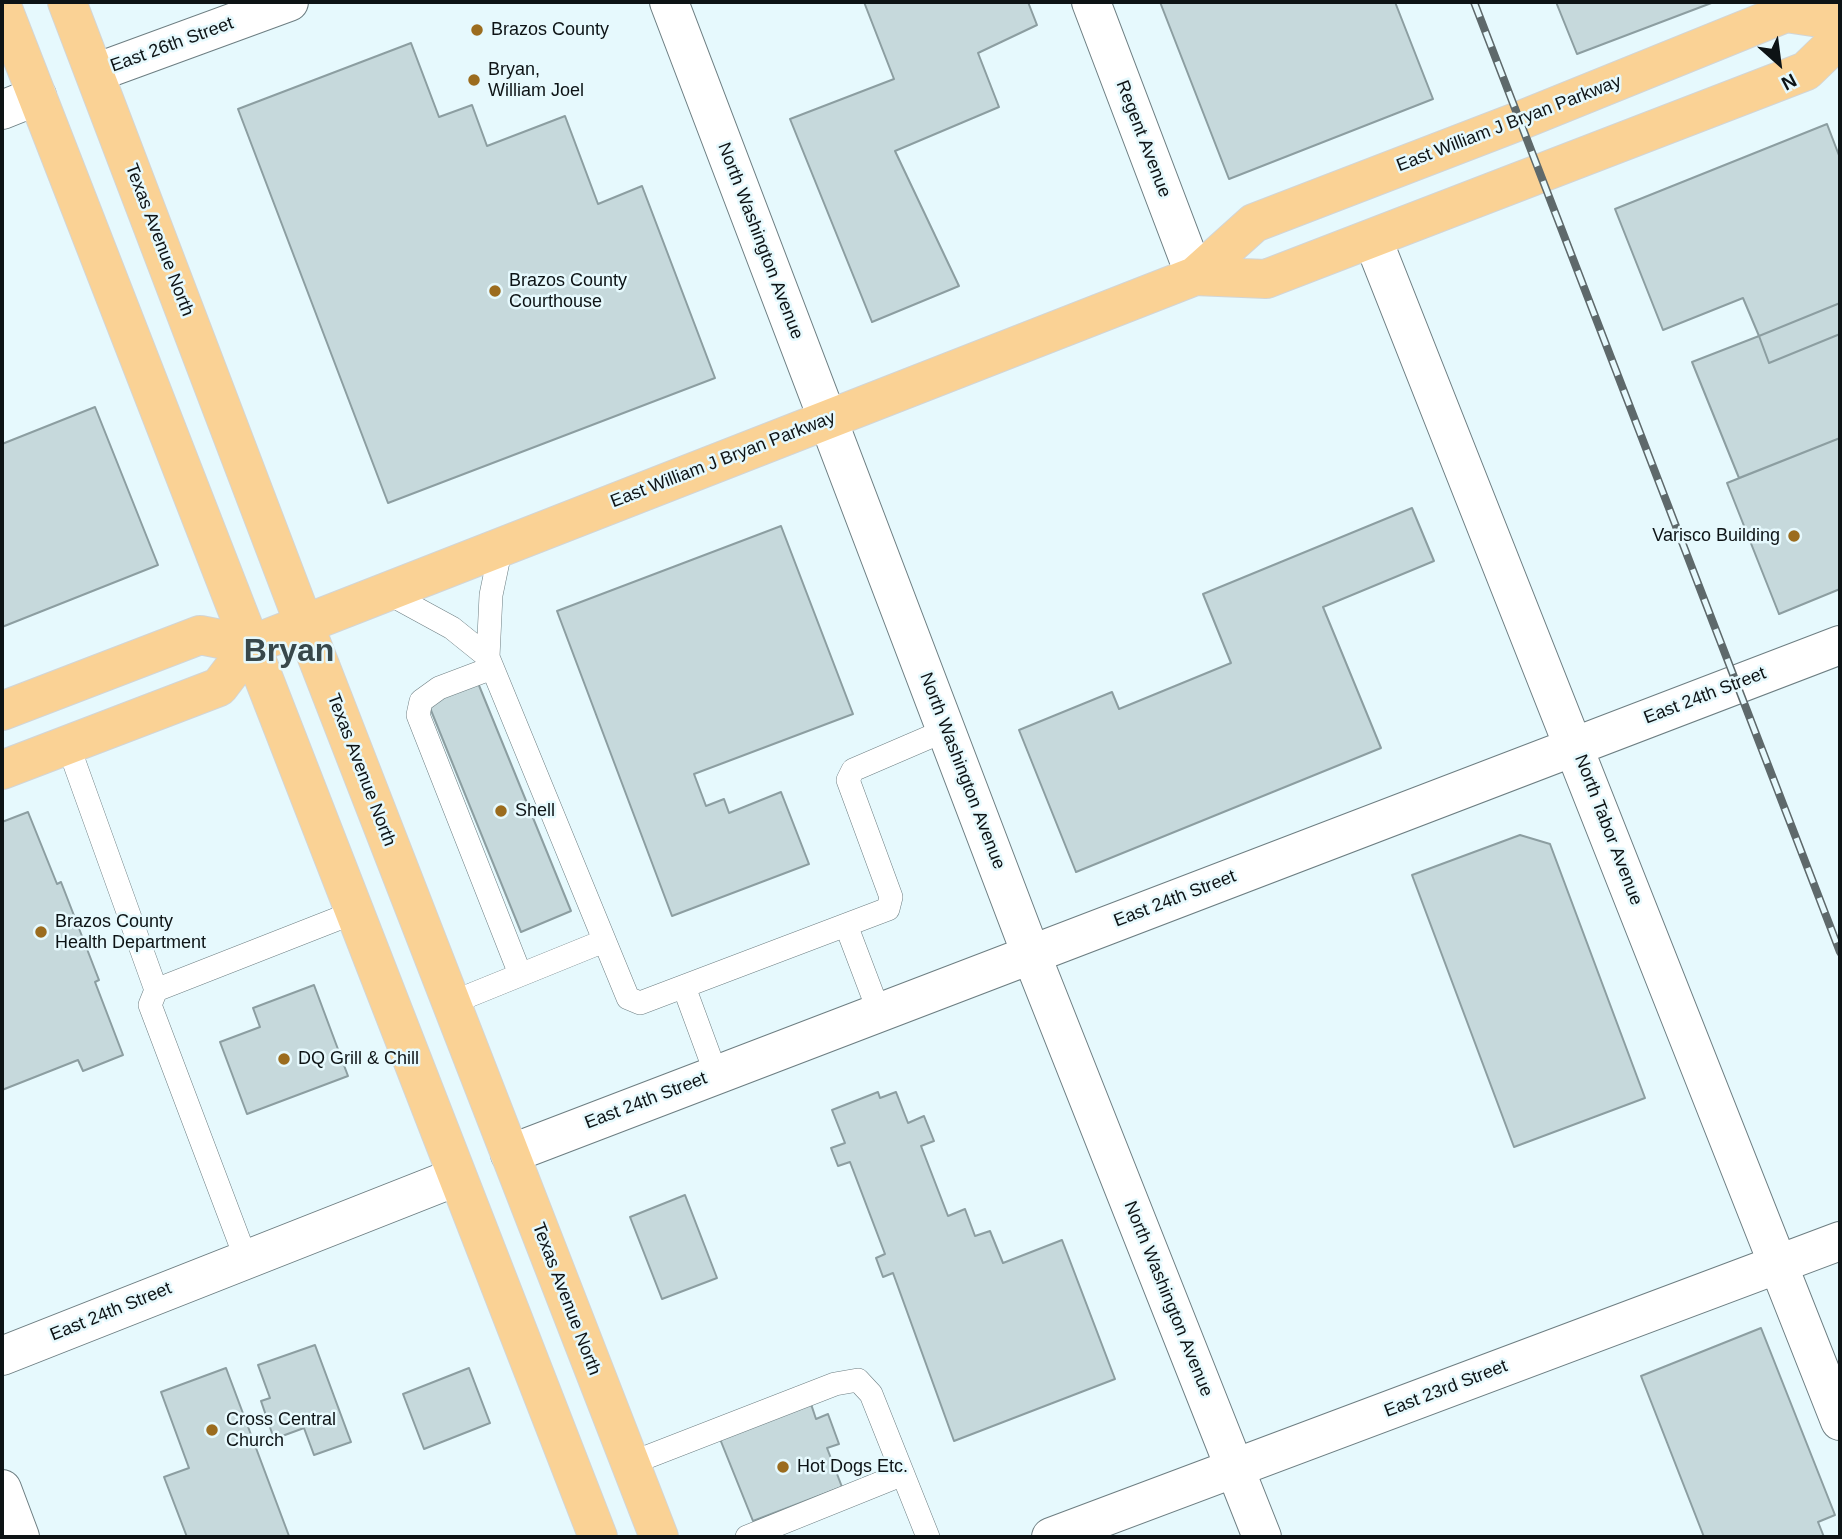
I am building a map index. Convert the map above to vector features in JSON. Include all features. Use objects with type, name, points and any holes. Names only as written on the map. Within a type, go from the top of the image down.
[{"type":"main road","name":"Texas Avenue North","points":[[67,2],[304,624],[659,1537]]},
{"type":"main road","points":[[2,6],[598,1537]]},
{"type":"main road","name":"East William J Bryan Parkway","points":[[251,645],[1195,276],[1254,223],[1519,121],[1786,13],[1840,21]]},
{"type":"main road","name":"East William J Bryan Parkway","points":[[1195,276],[1266,279],[1373,240],[1805,71],[1840,38]]},
{"type":"main road","points":[[2,710],[200,635],[251,645]]},
{"type":"main road","points":[[2,771],[219,687],[251,645]]},
{"type":"street","name":"East 26th Street","points":[[95,73],[289,2]]},
{"type":"street","name":"North Washington Avenue","points":[[669,2],[1031,954],[1262,1537]]},
{"type":"street","name":"Regent Avenue","points":[[1091,2],[1195,276]]},
{"type":"street","points":[[2,110],[37,96]]},
{"type":"street","name":"North Tabor Avenue","points":[[1373,240],[1840,1421]]},
{"type":"street","name":"East 24th Street","points":[[510,1154],[1840,645]]},
{"type":"street","name":"East 24th Street","points":[[2,1356],[456,1177]]},
{"type":"street","name":"East 23rd Street","points":[[1051,1537],[1840,1241]]},
{"type":"street","points":[[2,1489],[20,1537]]},
{"type":"lane","points":[[501,547],[491,595],[490,662],[501,716],[564,869],[604,941],[628,998],[640,1003],[888,909],[891,897],[848,780],[853,770],[946,730]]},
{"type":"lane","points":[[386,592],[452,628],[490,662]]},
{"type":"lane","points":[[490,662],[439,688],[421,701],[418,715],[437,744],[480,848],[498,895],[520,974]]},
{"type":"lane","points":[[68,745],[156,990],[150,1005],[247,1259]]},
{"type":"lane","points":[[156,990],[355,912]]},
{"type":"lane","points":[[846,925],[879,1012]]},
{"type":"lane","points":[[451,1003],[604,941]]},
{"type":"lane","points":[[684,987],[716,1074]]},
{"type":"lane","points":[[629,1464],[835,1384],[858,1380],[872,1394],[929,1537]]},
{"type":"lane","points":[[747,1537],[903,1474]]},
{"type":"building","points":[[864,2],[1028,2],[1037,25],[978,53],[999,107],[895,151],[959,286],[872,322],[790,119],[894,79]]},
{"type":"building","points":[[1160,2],[1395,2],[1433,99],[1229,179]]},
{"type":"building","points":[[1556,2],[1714,2],[1577,54]]},
{"type":"building","name":"Brazos County Courthouse","points":[[411,43],[439,117],[472,105],[487,146],[565,116],[598,204],[642,186],[715,378],[388,503],[238,109]]},
{"type":"building","points":[[1827,124],[1840,158],[1840,303],[1759,336],[1743,298],[1663,330],[1615,209]]},
{"type":"building","points":[[1840,303],[1840,334],[1769,363],[1759,336]]},
{"type":"building","points":[[1840,334],[1840,438],[1739,478],[1692,362],[1759,336],[1769,363]]},
{"type":"building","points":[[95,407],[158,565],[2,627],[2,444]]},
{"type":"building","name":"Varisco Building","points":[[1840,438],[1840,589],[1779,614],[1727,483]]},
{"type":"building","points":[[1412,508],[1434,561],[1323,607],[1381,748],[1076,872],[1019,730],[1112,692],[1119,709],[1231,663],[1203,594]]},
{"type":"building","points":[[781,526],[853,714],[694,774],[706,806],[724,799],[729,813],[781,792],[809,864],[672,916],[557,611]]},
{"type":"building","name":"Shell","points":[[478,683],[571,911],[521,932],[428,703]]},
{"type":"building","name":"Brazos County Health Department","points":[[28,812],[57,884],[61,882],[99,980],[95,982],[123,1055],[83,1071],[78,1060],[2,1090],[2,822]]},
{"type":"building","points":[[1520,835],[1550,844],[1645,1098],[1514,1147],[1412,875]]},
{"type":"building","name":"DQ Grill & Chill","points":[[314,985],[348,1076],[247,1114],[220,1042],[260,1027],[253,1008]]},
{"type":"building","points":[[878,1092],[880,1098],[896,1092],[908,1123],[924,1116],[934,1141],[921,1146],[948,1216],[965,1209],[975,1236],[990,1231],[1003,1263],[1062,1240],[1115,1379],[954,1441],[893,1273],[883,1277],[876,1258],[885,1254],[850,1162],[838,1166],[831,1148],[845,1143],[832,1110]]},
{"type":"building","points":[[685,1195],[717,1278],[662,1299],[630,1217]]},
{"type":"building","points":[[1761,1328],[1835,1515],[1818,1522],[1824,1537],[1704,1537],[1641,1376]]},
{"type":"building","points":[[315,1345],[351,1442],[314,1455],[304,1428],[274,1439],[261,1401],[270,1398],[258,1365]]},
{"type":"building","name":"Cross Central Church","points":[[226,1368],[289,1536],[187,1537],[164,1477],[189,1468],[161,1392]]},
{"type":"building","points":[[469,1368],[490,1423],[424,1449],[403,1394]]},
{"type":"building","name":"Hot Dogs Etc.","points":[[811,1404],[816,1419],[828,1414],[839,1444],[827,1448],[842,1487],[753,1521],[720,1439]]},
{"type":"railway","points":[[1474,2],[1840,952]]},
{"type":"place","name":"Brazos County","points":[[477,30]]},
{"type":"place","name":"Bryan, William Joel","points":[[474,80]]},
{"type":"place","name":"Brazos County Courthouse","points":[[495,291]]},
{"type":"place","name":"Varisco Building","points":[[1794,536]]},
{"type":"place","name":"Shell","points":[[501,811]]},
{"type":"place","name":"Brazos County Health Department","points":[[41,932]]},
{"type":"place","name":"DQ Grill & Chill","points":[[284,1059]]},
{"type":"place","name":"Cross Central Church","points":[[212,1430]]},
{"type":"place","name":"Hot Dogs Etc.","points":[[783,1467]]},
{"type":"district","name":"Bryan","points":[[289,652]]}]
